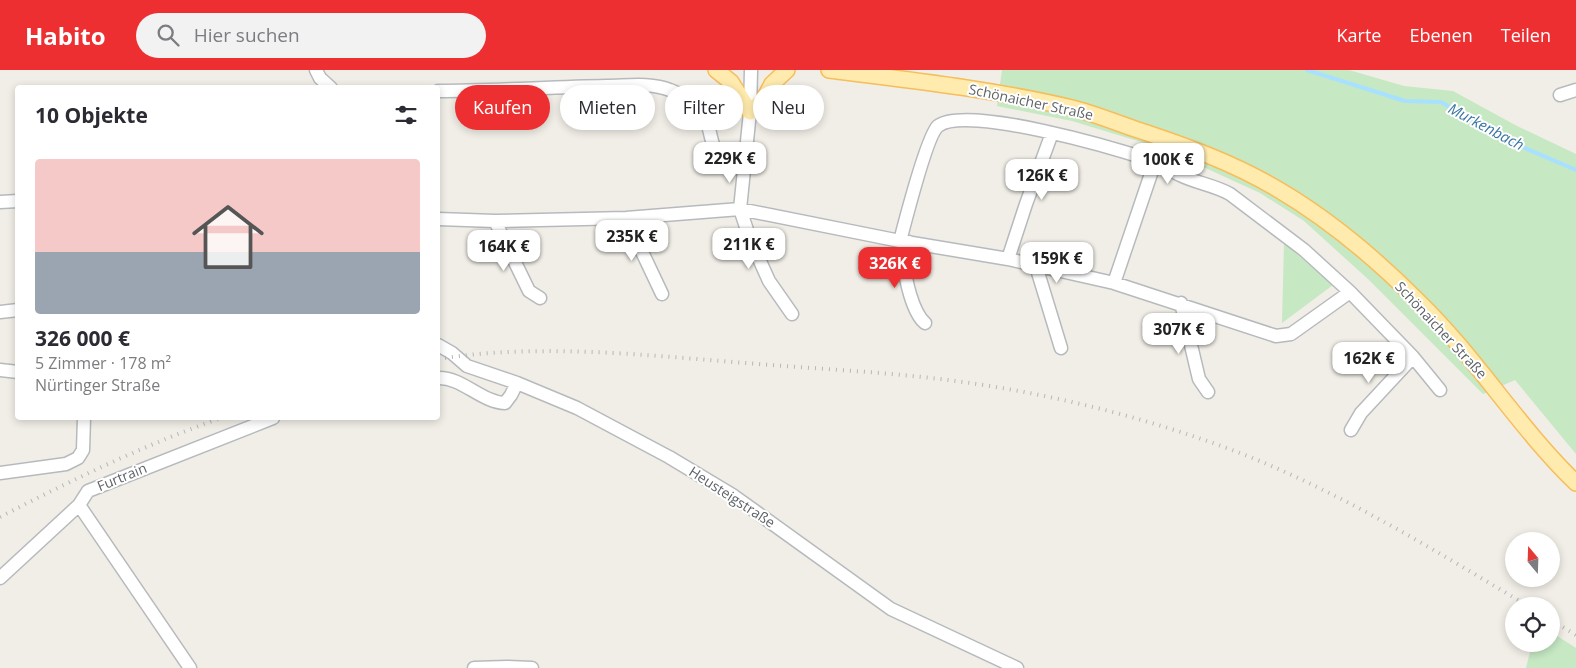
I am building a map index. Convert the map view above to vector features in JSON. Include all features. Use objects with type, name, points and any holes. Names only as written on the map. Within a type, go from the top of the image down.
[{"type":"main road","points":[[716,70],[731,82],[750,112],[764,99],[772,84],[787,70]]},
{"type":"main road","name":"Schönaicher Straße","points":[[829,70],[1000,93],[1074,108],[1169,140],[1230,164],[1278,189],[1318,215],[1369,255],[1420,302],[1466,354],[1526,429],[1576,483]]},
{"type":"street","points":[[316,70],[320,78],[328,85]]},
{"type":"street","points":[[751,70],[746,164],[740,209],[750,239],[769,281],[792,314]]},
{"type":"street","points":[[440,91],[481,91],[567,86],[651,86],[669,89],[692,102],[699,111],[708,126],[716,152],[730,162],[746,164]]},
{"type":"street","points":[[1560,95],[1576,90]]},
{"type":"street","points":[[925,323],[920,319],[915,308],[907,281],[904,242],[928,146],[934,130],[939,125],[951,121],[983,120],[1052,133],[1155,162],[1181,176],[1219,188],[1230,194],[1304,250],[1350,292],[1413,357],[1440,390]]},
{"type":"street","points":[[1008,259],[1052,133]]},
{"type":"street","points":[[1114,283],[1155,162]]},
{"type":"street","points":[[0,202],[15,201]]},
{"type":"street","points":[[440,219],[495,221],[626,218],[740,209],[904,242],[1008,259],[1114,283],[1276,336],[1291,334],[1350,292]]},
{"type":"street","points":[[626,218],[662,294]]},
{"type":"street","points":[[495,221],[529,291],[540,298]]},
{"type":"street","points":[[1036,266],[1061,348]]},
{"type":"street","points":[[1181,304],[1199,379],[1208,392]]},
{"type":"street","points":[[0,312],[15,310]]},
{"type":"street","name":"Heusteigstraße","points":[[440,346],[452,353],[467,366],[517,383],[578,408],[669,456],[734,496],[891,609],[1017,668]]},
{"type":"street","points":[[1351,430],[1361,413],[1413,357]]},
{"type":"street","points":[[0,370],[15,372]]},
{"type":"street","points":[[440,378],[458,383],[497,402],[505,402],[517,383]]},
{"type":"street","points":[[0,473],[66,464],[78,458],[83,450],[84,420]]},
{"type":"street","name":"Furtrain","points":[[0,578],[79,504],[88,491],[268,420]]},
{"type":"street","points":[[79,504],[190,668]]},
{"type":"street","points":[[474,668],[532,668]]},
{"type":"green space","points":[[1002,70],[1349,70],[1404,86],[1453,91],[1517,126],[1576,154],[1576,454],[1515,380],[1483,394],[1369,280],[1304,221],[1260,193],[1164,149],[1072,121],[997,106]]},
{"type":"green space","points":[[1284,243],[1333,285],[1282,323]]},
{"type":"green space","points":[[1560,638],[1576,648],[1576,668],[1526,668],[1530,652],[1560,652]]},
{"type":"waterway","name":"Murkenbach","points":[[1307,70],[1405,101],[1441,102],[1506,140],[1576,170]]},
{"type":"railway","points":[[440,359],[476,354],[553,351],[630,354],[882,373],[998,387],[1068,401],[1172,429],[1240,453],[1278,469],[1351,504],[1513,597]]},
{"type":"railway","points":[[0,517],[109,464],[215,420]]},
{"type":"railway","points":[[1560,625],[1576,635]]}]
